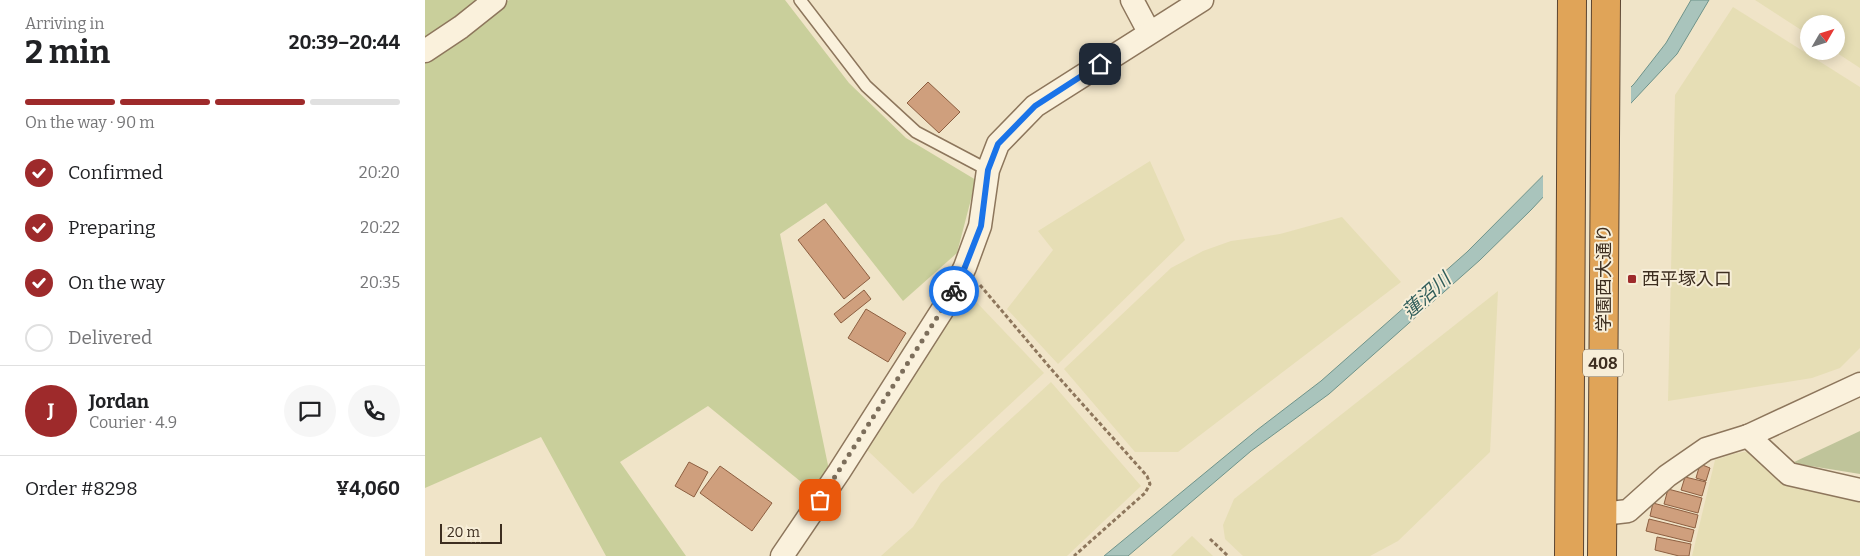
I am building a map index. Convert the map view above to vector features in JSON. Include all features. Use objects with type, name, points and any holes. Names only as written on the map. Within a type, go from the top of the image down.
[{"type":"highway","name":"学園西大通り","points":[[1569,556],[1572,0]]},
{"type":"highway","name":"学園西大通り","points":[[1602,556],[1606,0]]},
{"type":"street","points":[[425,51],[495,0]]},
{"type":"street","points":[[1132,0],[1149,32]]},
{"type":"street","points":[[782,556],[839,472],[945,306],[965,267],[981,226],[988,170],[998,144],[1035,106],[1202,0]]},
{"type":"street","points":[[1603,514],[1628,511],[1667,476],[1706,449],[1748,436],[1860,384]]},
{"type":"street","points":[[1748,436],[1789,474],[1860,490]]},
{"type":"lane","points":[[800,0],[866,86],[916,132],[988,170]]},
{"type":"path","points":[[965,267],[1052,370],[1147,476],[1150,484],[1145,493],[1074,556]]},
{"type":"path","points":[[1210,539],[1228,556]]},
{"type":"shaded area","points":[[1755,0],[1860,0],[1860,68],[1845,58],[1845,15],[1800,15],[1800,29]]},
{"type":"shaded area","points":[[1733,7],[1800,49],[1800,60],[1817,60],[1860,87],[1860,348],[1840,368],[1812,378],[1668,401],[1675,95]]},
{"type":"shaded area","points":[[1150,161],[1185,240],[1058,364],[1007,309],[1053,250],[1038,231]]},
{"type":"shaded area","points":[[1342,217],[1401,282],[1178,452],[1135,452],[1064,369],[1171,268],[1203,251],[1231,241],[1280,234]]},
{"type":"shaded area","points":[[963,288],[1044,373],[913,494],[867,450]]},
{"type":"shaded area","points":[[1498,291],[1490,452],[1398,541],[1370,556],[1243,556],[1225,539],[1223,525],[1234,499]]},
{"type":"shaded area","points":[[1051,382],[1141,486],[1067,556],[881,556],[913,527],[941,483]]},
{"type":"shaded area","points":[[1749,451],[1860,497],[1860,556],[1692,556],[1715,460]]},
{"type":"shaded area","points":[[1192,536],[1213,556],[1171,556]]},
{"type":"green space","points":[[425,0],[479,0],[425,37]]},
{"type":"green space","points":[[509,0],[785,0],[849,83],[906,138],[976,180],[957,253],[903,301],[826,203],[780,234],[829,470],[811,490],[708,406],[620,462],[686,556],[606,556],[541,437],[425,488],[425,59]]},
{"type":"green space","points":[[1860,431],[1860,474],[1792,463]]},
{"type":"water","name":"蓮沼川","points":[[1691,0],[1709,0],[1677,54],[1531,210],[1480,260],[1329,394],[1251,451],[1128,556],[1104,556],[1257,430],[1321,381],[1467,252],[1634,84],[1666,43]]},
{"type":"pier","points":[[1631,84],[1631,108],[1543,201],[1543,172]]},
{"type":"building","points":[[928,82],[960,112],[939,133],[907,103]]},
{"type":"building","points":[[824,219],[870,278],[844,299],[798,240]]},
{"type":"building","points":[[864,290],[871,299],[841,323],[834,314]]},
{"type":"building","points":[[866,309],[906,333],[888,362],[848,338]]},
{"type":"building","points":[[689,462],[708,472],[694,497],[675,486]]},
{"type":"building","points":[[1700,464],[1710,468],[1706,481],[1696,478]]},
{"type":"building","points":[[720,466],[772,503],[752,531],[700,493]]},
{"type":"building","points":[[1685,477],[1706,482],[1702,496],[1681,490]]},
{"type":"building","points":[[1668,489],[1702,498],[1698,513],[1664,504]]},
{"type":"building","points":[[1653,503],[1698,515],[1695,528],[1650,516]]},
{"type":"building","points":[[1649,519],[1694,530],[1691,542],[1646,531]]},
{"type":"building","points":[[1657,537],[1691,544],[1689,556],[1679,556],[1655,550]]},
{"type":"way so far","points":[[820,500],[954,291]]},
{"type":"place","name":"西平塚入口","points":[[1632,279]]},
{"type":"route","points":[[954,291],[981,226],[988,170],[998,144],[1035,106],[1100,64]]}]
